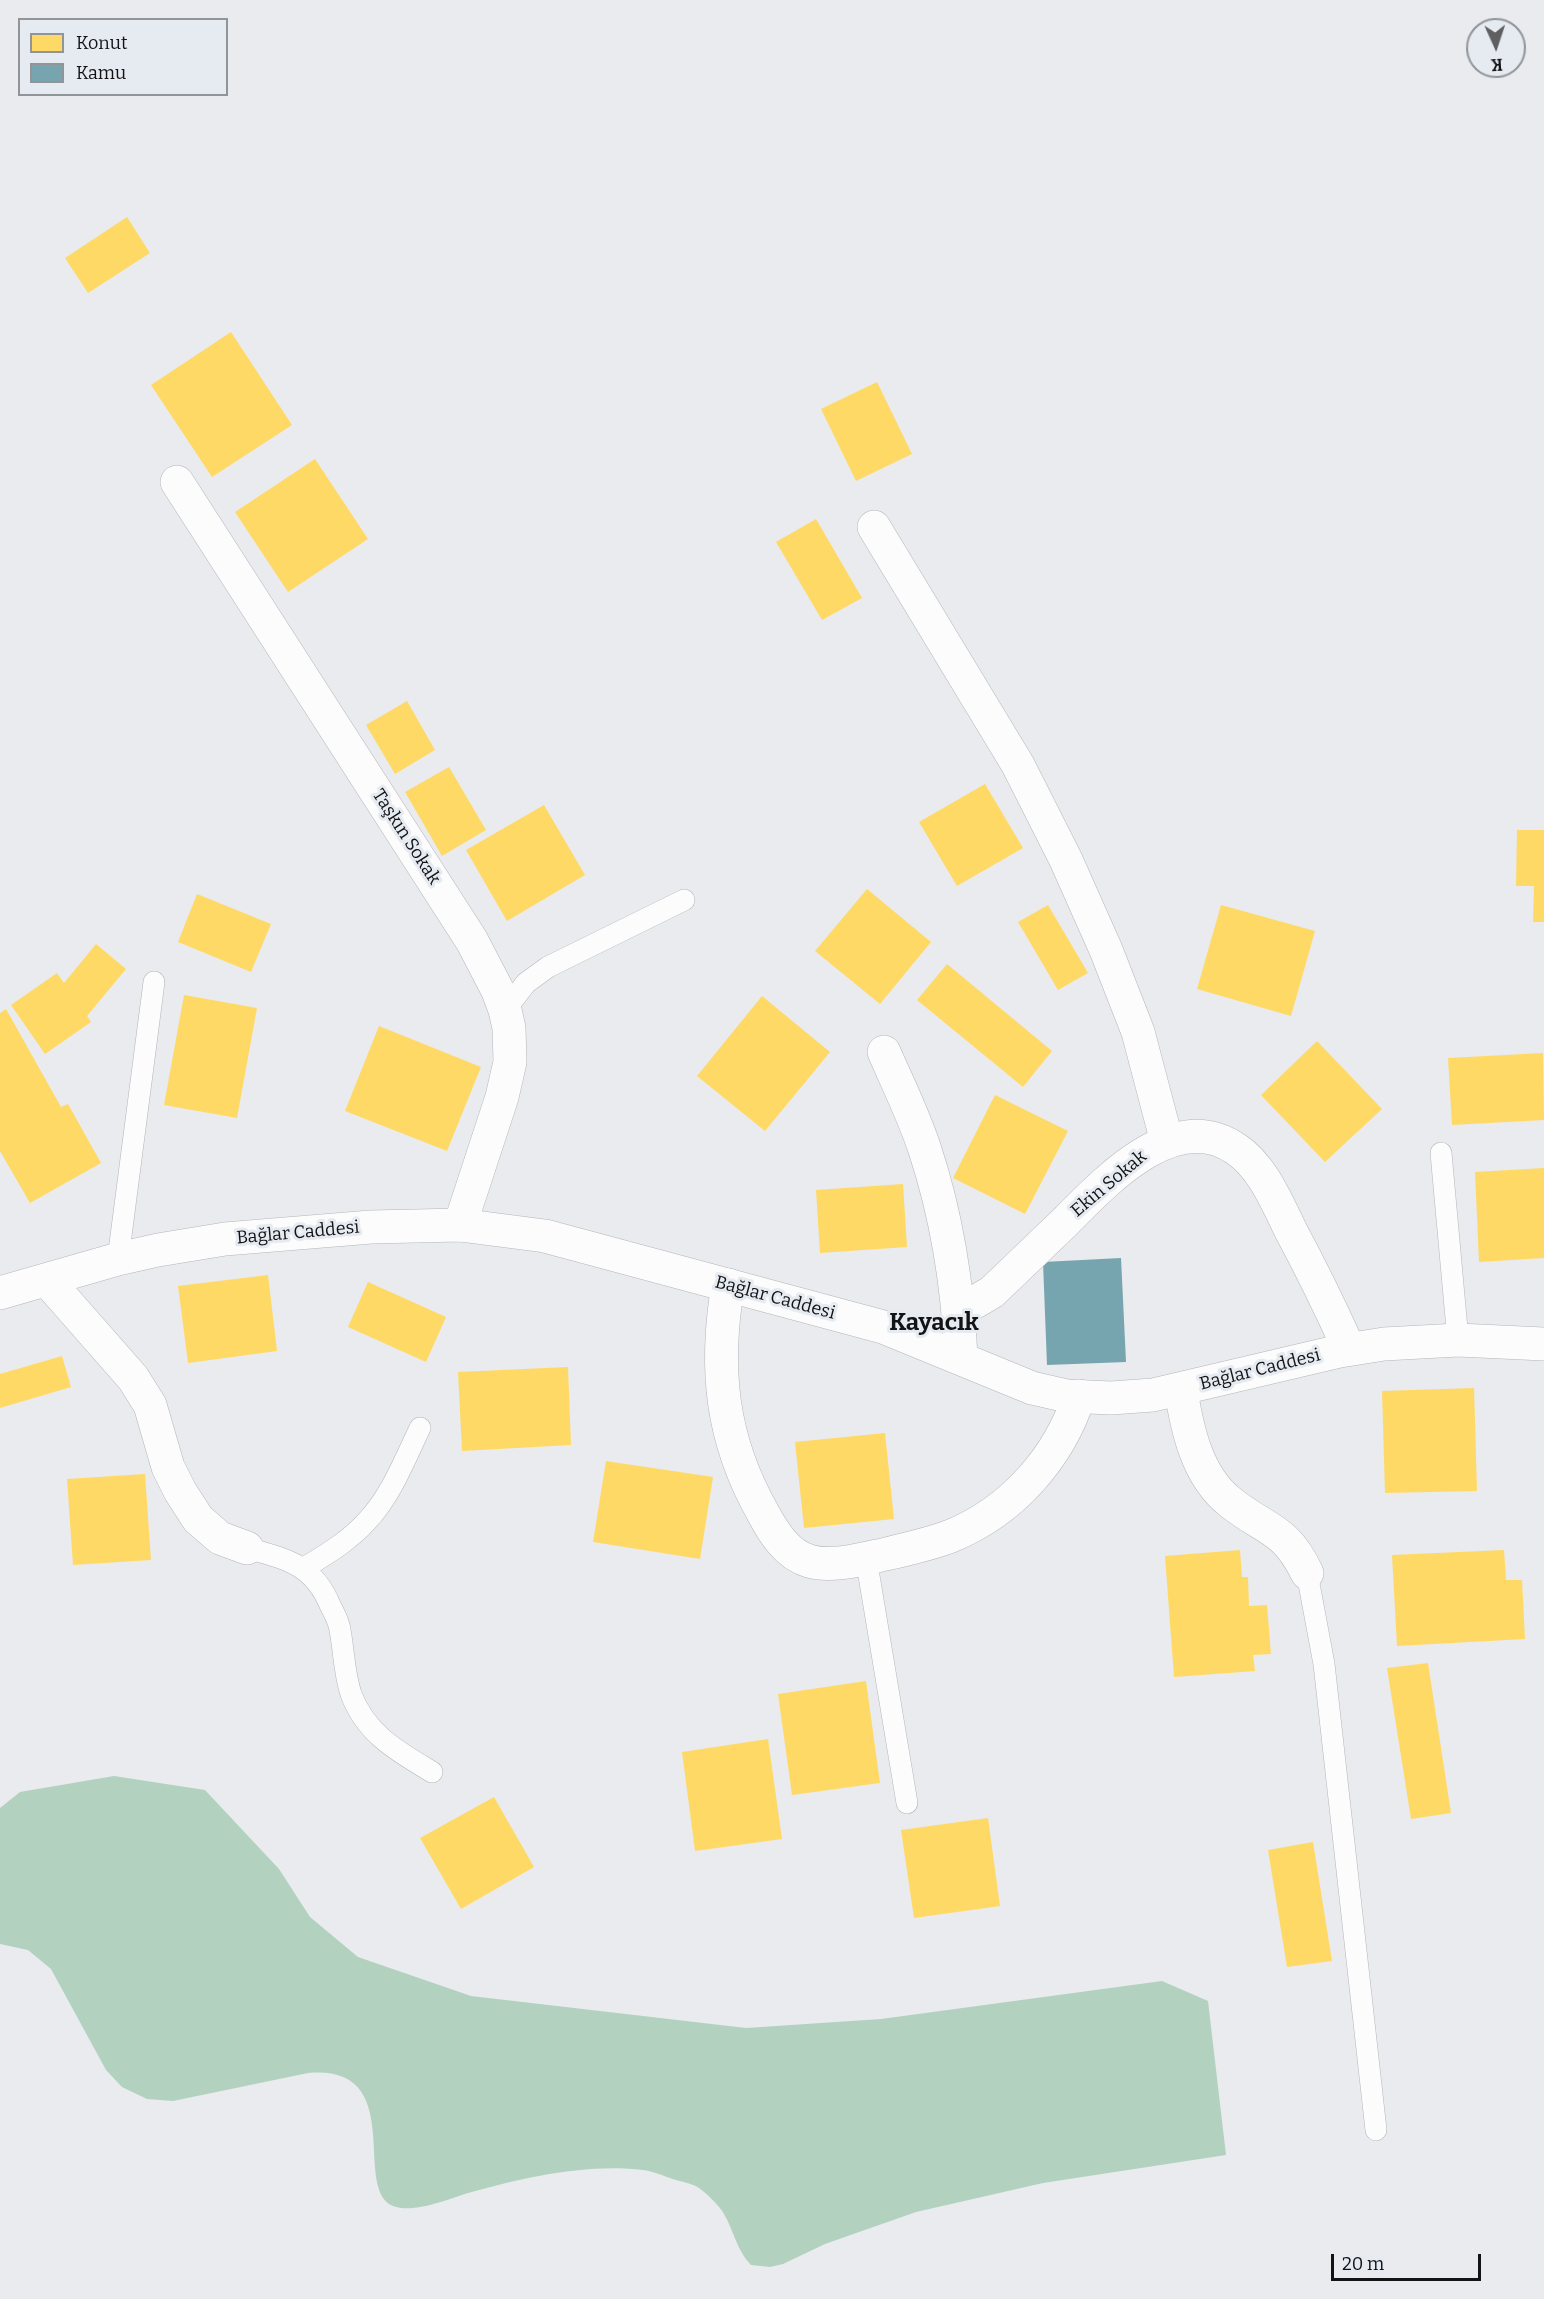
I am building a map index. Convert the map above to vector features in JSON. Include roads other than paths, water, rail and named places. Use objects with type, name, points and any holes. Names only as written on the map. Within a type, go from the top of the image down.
[{"type":"street","name":"Taşkın Sokak","points":[[177,482],[472,941],[498,991],[505,1010],[510,1044],[508,1075],[460,1225]]},
{"type":"street","points":[[874,527],[1018,765],[1066,860],[1107,950],[1138,1032],[1167,1142]]},
{"type":"street","points":[[884,1052],[924,1148],[938,1194],[954,1267],[962,1358]]},
{"type":"street","name":"Ekin Sokak","points":[[959,1306],[975,1302],[992,1292],[1103,1185],[1147,1150],[1167,1142],[1206,1137],[1222,1141],[1238,1149],[1250,1161],[1271,1192],[1329,1304],[1349,1349]]},
{"type":"street","name":"Bağlar Caddesi","points":[[0,1293],[118,1259],[225,1239],[371,1227],[460,1225],[545,1236],[883,1327],[1032,1388],[1067,1396],[1111,1398],[1153,1395],[1349,1349],[1384,1344],[1458,1340],[1544,1344]]},
{"type":"street","points":[[47,1280],[133,1378],[150,1405],[172,1475],[198,1519],[220,1538],[247,1548]]},
{"type":"street","points":[[728,1285],[722,1323],[722,1391],[736,1455],[755,1500],[775,1534],[792,1552],[808,1561],[823,1563],[866,1558],[925,1545],[981,1521],[1004,1505],[1049,1457],[1060,1441],[1079,1396]]},
{"type":"street","points":[[1180,1390],[1190,1437],[1202,1466],[1217,1490],[1229,1502],[1285,1539],[1293,1547],[1307,1573]]},
{"type":"lane","points":[[505,1010],[526,983],[548,967],[684,900]]},
{"type":"lane","points":[[118,1259],[154,981]]},
{"type":"lane","points":[[1441,1154],[1458,1340]]},
{"type":"lane","points":[[304,1568],[341,1545],[369,1520],[391,1488],[420,1428]]},
{"type":"lane","points":[[247,1548],[288,1559],[304,1568],[318,1583],[340,1627],[351,1693],[365,1720],[390,1747],[432,1772]]},
{"type":"lane","points":[[866,1558],[907,1803]]},
{"type":"lane","points":[[1307,1573],[1324,1664],[1376,2130]]},
{"type":"district","name":"Kayacık","points":[[934,1323]]}]
